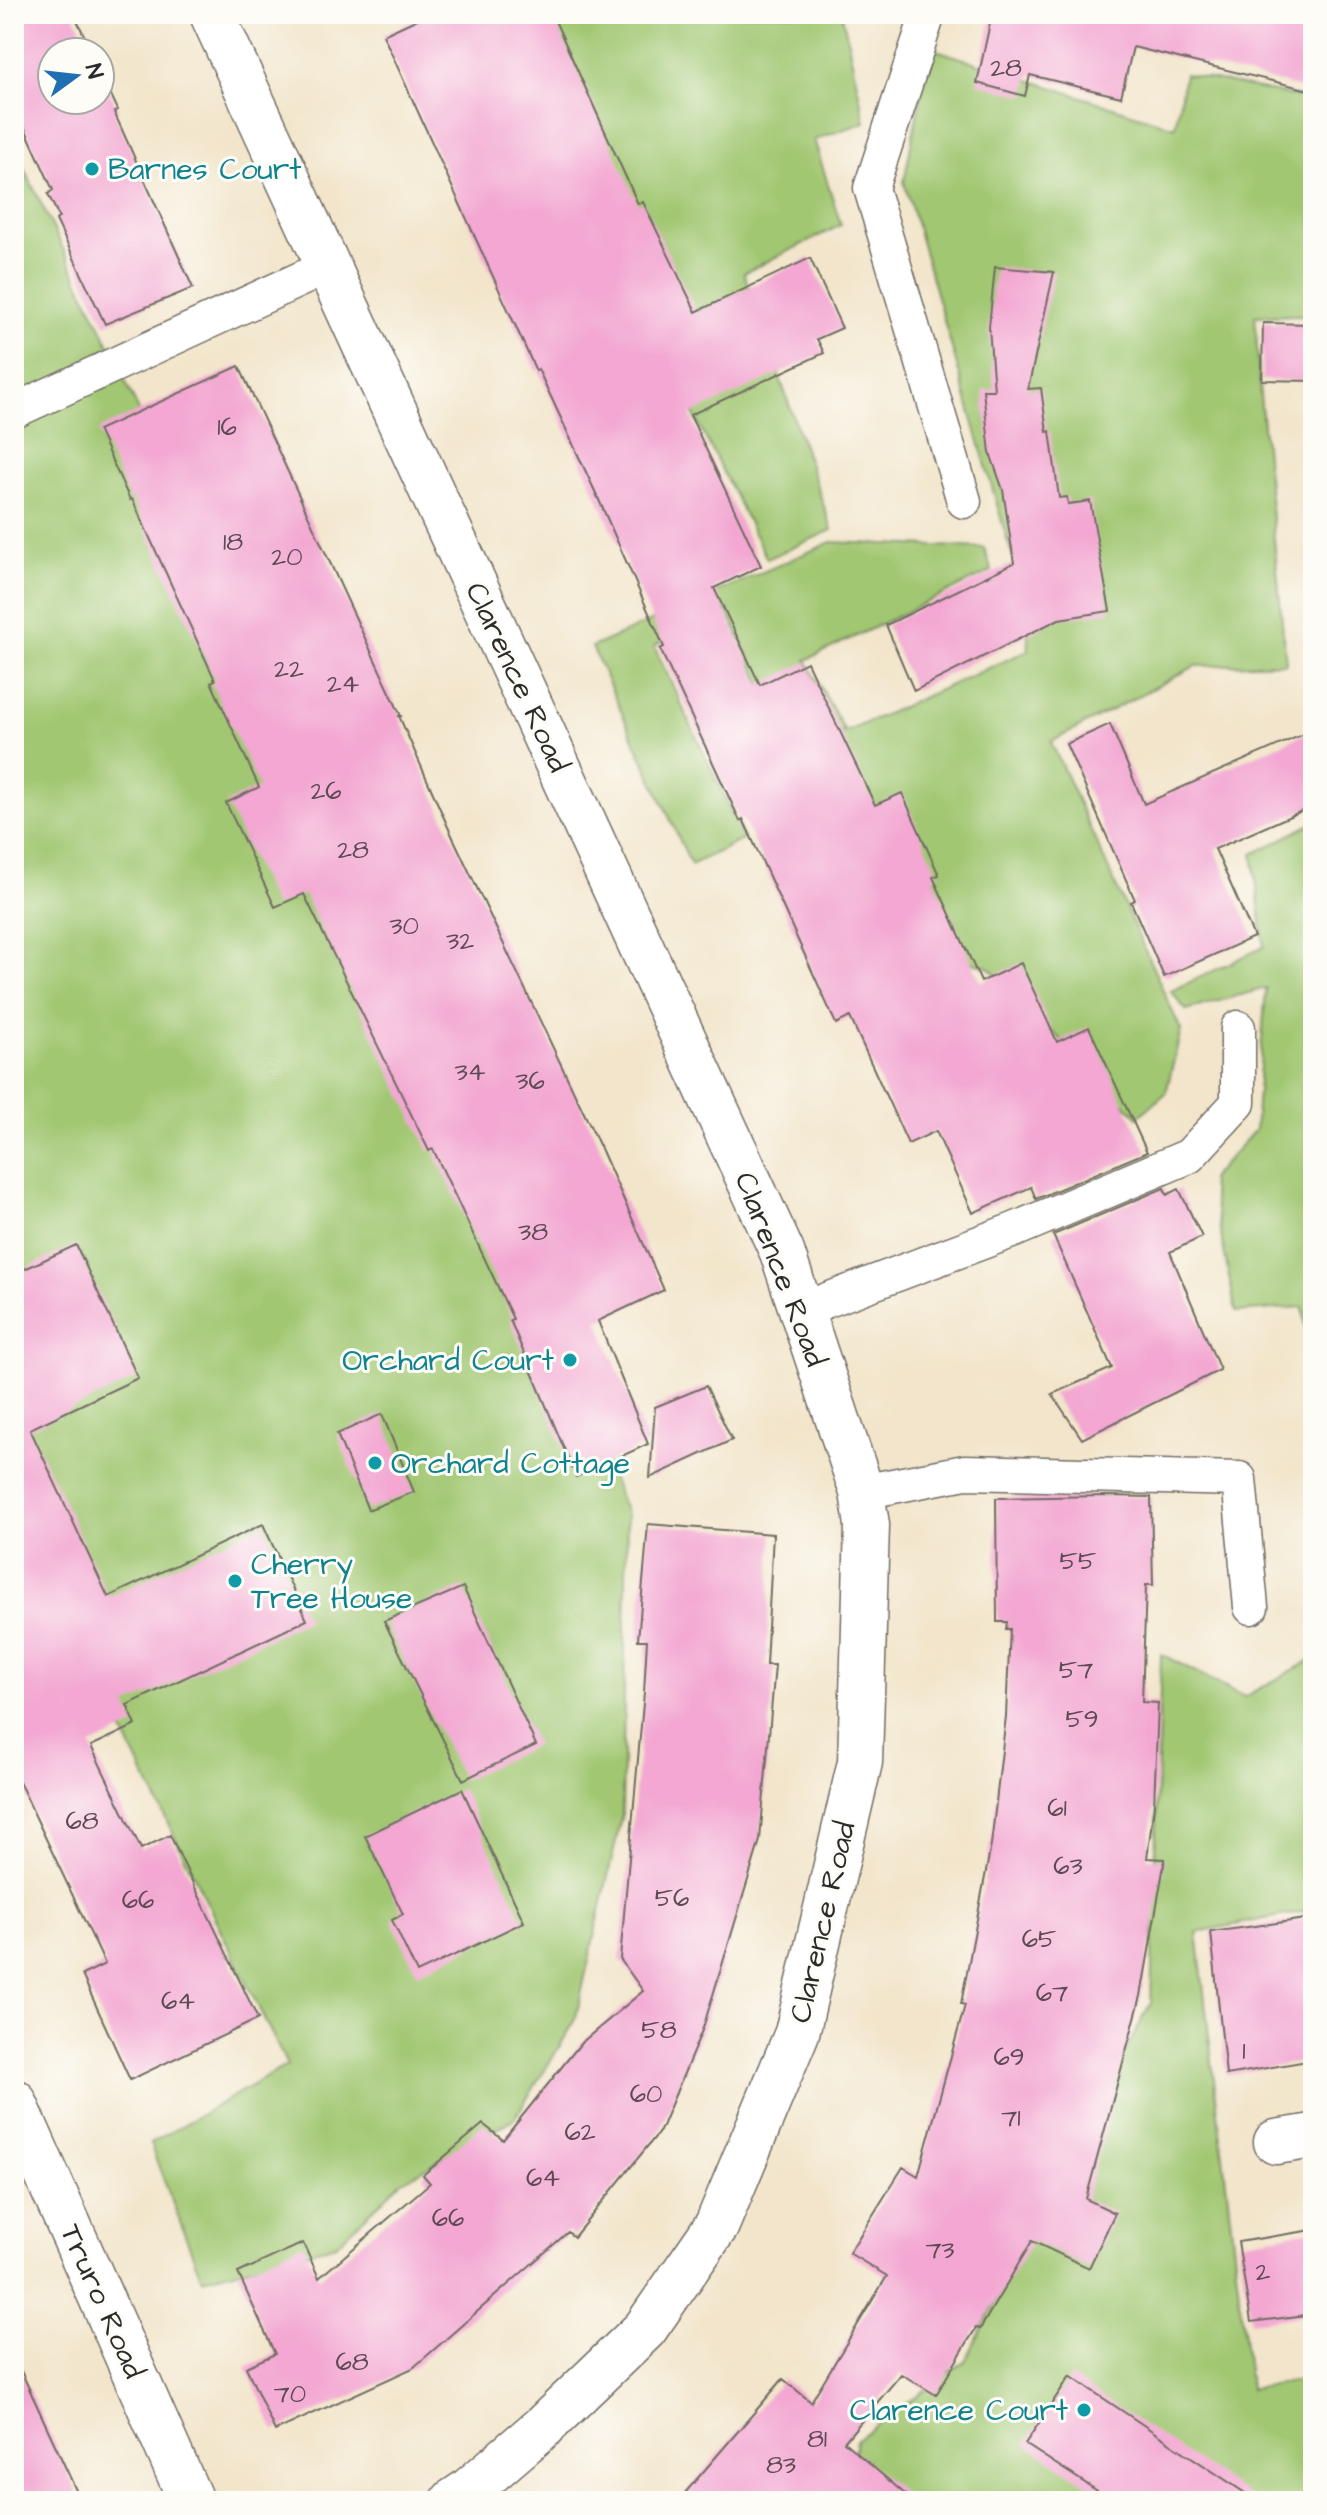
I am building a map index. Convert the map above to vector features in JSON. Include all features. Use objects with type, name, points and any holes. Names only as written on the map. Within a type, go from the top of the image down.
[{"type":"street","name":"Clarence Road","points":[[212,14],[782,1252],[862,1492],[867,1525],[860,1762],[797,2033],[717,2225],[645,2329],[545,2425],[453,2501]]},
{"type":"street","name":"Truro Road","points":[[14,2101],[191,2501]]},
{"type":"lane","points":[[928,14],[871,188],[964,501]]},
{"type":"lane","points":[[14,411],[329,266]]},
{"type":"lane","points":[[801,1310],[1014,1230],[1189,1156],[1238,1103],[1238,1028]]},
{"type":"lane","points":[[862,1492],[965,1472],[1239,1479],[1251,1607]]},
{"type":"green space","points":[[477,14],[842,14],[865,122],[814,140],[841,225],[744,273],[832,530],[767,559],[697,421]]},
{"type":"green space","points":[[930,48],[1175,127],[1185,74],[1313,100],[1313,315],[1255,316],[1286,663],[1195,666],[1051,742],[1181,1030],[1166,1093],[1138,1117],[988,967],[887,937],[801,752],[1029,650],[1025,592],[904,182]]},
{"type":"green space","points":[[14,147],[104,334],[535,1286],[627,1515],[622,1814],[575,2021],[515,2118],[401,2182],[336,2245],[202,2279],[150,2144],[287,2065],[14,1510]]},
{"type":"green space","points":[[831,542],[984,548],[992,571],[806,660],[844,730],[794,753],[727,610],[654,646],[744,839],[691,865],[592,647]]},
{"type":"green space","points":[[1313,823],[1313,1379],[1303,1307],[1236,1312],[1210,1179],[1255,1130],[1266,988],[1186,1010],[1171,991],[1264,947],[1253,854]]},
{"type":"green space","points":[[1161,1654],[1244,1697],[1313,1659],[1313,1910],[1197,1932],[1250,2389],[1313,2378],[1313,2501],[842,2501],[847,2495],[856,2440],[965,2361],[1151,2003]]},
{"type":"building","name":"Barnes Court","points":[[14,14],[74,14],[84,36],[36,36],[36,116],[116,116],[193,288],[105,324],[56,220],[59,217],[48,194],[53,190],[14,104]]},
{"type":"building","points":[[428,14],[552,14],[638,204],[643,202],[696,312],[810,258],[842,328],[817,339],[824,353],[690,415],[761,566],[714,588],[760,685],[807,662],[875,805],[902,793],[939,875],[933,877],[981,982],[1021,963],[1057,1042],[1089,1027],[1147,1152],[1036,1199],[1031,1187],[973,1213],[936,1131],[908,1144],[850,1017],[836,1024],[743,819],[740,821],[660,649],[664,647],[599,500],[538,369],[536,371],[383,35]]},
{"type":"building","points":[[992,14],[1313,14],[1313,91],[1133,47],[1121,97],[1030,75],[1025,96],[977,83]]},
{"type":"building","points":[[995,267],[1054,272],[1028,389],[1041,388],[1059,498],[1067,497],[1068,504],[1090,501],[1110,611],[1059,619],[914,691],[886,625],[1014,563],[1003,490],[990,453],[983,390],[994,390],[989,327]]},
{"type":"building","points":[[1263,323],[1313,324],[1313,381],[1262,380]]},
{"type":"building","points":[[239,366],[401,716],[448,827],[603,1153],[664,1290],[598,1321],[648,1444],[576,1477],[510,1320],[513,1319],[433,1149],[429,1151],[304,894],[275,907],[226,803],[259,787],[211,682],[215,680],[98,430]]},
{"type":"building","points":[[1110,724],[1144,804],[1313,730],[1313,806],[1215,849],[1254,937],[1164,977],[1131,902],[1135,900],[1066,744]]},
{"type":"building","points":[[1164,1188],[1167,1195],[1179,1189],[1202,1237],[1170,1252],[1220,1370],[1082,1439],[1052,1394],[1112,1368],[1053,1235]]},
{"type":"building","points":[[76,1245],[138,1378],[30,1429],[108,1597],[263,1524],[307,1620],[127,1705],[136,1725],[91,1746],[141,1849],[170,1835],[258,2019],[130,2080],[82,1975],[105,1964],[14,1771],[14,1274]]},
{"type":"building","points":[[706,1386],[732,1440],[650,1478],[655,1407]]},
{"type":"building","name":"Orchard Cottage","points":[[382,1414],[414,1492],[368,1510],[337,1434]]},
{"type":"building","points":[[1151,1497],[1153,1585],[1146,1585],[1142,1702],[1158,1703],[1154,1806],[1147,1858],[1165,1859],[1141,1996],[1086,2199],[1115,2213],[1089,2268],[1032,2241],[980,2329],[976,2328],[936,2395],[901,2374],[844,2442],[913,2501],[678,2501],[783,2379],[811,2402],[887,2276],[849,2253],[903,2167],[918,2176],[965,2005],[961,2004],[991,1845],[1006,1716],[1010,1629],[1006,1629],[1007,1622],[997,1622],[996,1498]]},
{"type":"building","points":[[648,1524],[773,1534],[766,1665],[775,1665],[760,1840],[703,2028],[660,2131],[574,2237],[568,2232],[413,2368],[275,2431],[246,2367],[275,2354],[238,2273],[303,2243],[319,2278],[430,2183],[423,2175],[483,2124],[503,2140],[581,2043],[643,1991],[620,1959],[644,1692],[647,1640],[638,1640]]},
{"type":"building","points":[[463,1587],[536,1745],[463,1780],[384,1621]]},
{"type":"building","points":[[462,1789],[524,1922],[417,1973],[392,1920],[403,1914],[365,1836]]},
{"type":"building","points":[[1313,1918],[1313,2060],[1226,2075],[1211,1932]]},
{"type":"building","points":[[1313,2230],[1313,2314],[1251,2322],[1238,2242]]},
{"type":"building","points":[[14,2356],[81,2501],[14,2501]]},
{"type":"building","name":"Clarence Court","points":[[1070,2376],[1257,2501],[1113,2501],[1025,2444]]},
{"type":"place","name":"Barnes Court","points":[[92,169]]},
{"type":"place","name":"Orchard Court","points":[[570,1360]]},
{"type":"place","name":"Orchard Cottage","points":[[375,1463]]},
{"type":"place","name":"Cherry Tree House","points":[[235,1581]]},
{"type":"place","name":"Clarence Court","points":[[1084,2410]]}]
